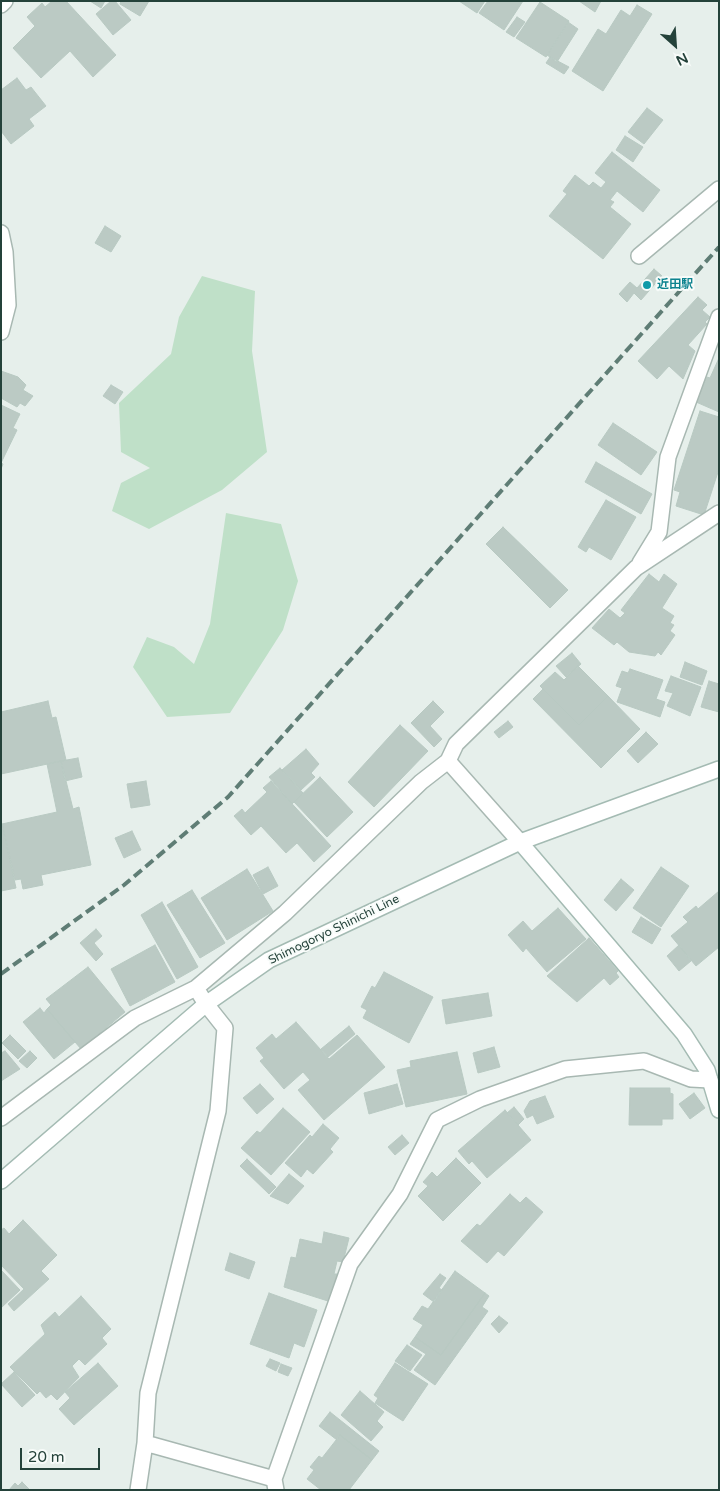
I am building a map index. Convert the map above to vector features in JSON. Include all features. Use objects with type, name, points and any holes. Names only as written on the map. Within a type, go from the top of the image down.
[{"type":"street","points":[[1,5],[5,1]]},
{"type":"street","points":[[640,256],[719,189]]},
{"type":"street","points":[[1,233],[5,252],[8,306],[1,332]]},
{"type":"street","points":[[636,568],[659,532],[668,457],[719,317]]},
{"type":"street","points":[[1,1118],[135,1018],[196,988],[285,913],[421,782],[448,761],[456,744],[636,568],[719,513]]},
{"type":"street","points":[[448,761],[684,1034],[707,1070],[719,1110]]},
{"type":"street","name":"Shimogoryo Shinichi Line","points":[[1,1181],[206,1004],[269,960],[520,842],[719,769]]},
{"type":"street","points":[[138,1490],[145,1443],[148,1393],[218,1111],[225,1028],[196,988]]},
{"type":"street","points":[[145,1443],[275,1485],[350,1264],[400,1194],[437,1120],[480,1099],[565,1069],[644,1061],[691,1079],[710,1080]]},
{"type":"green space","points":[[202,276],[255,291],[252,351],[267,452],[222,490],[149,529],[112,511],[121,483],[150,468],[121,452],[119,403],[171,354],[179,317]]},
{"type":"green space","points":[[226,513],[281,524],[298,581],[283,630],[230,713],[167,717],[133,667],[147,637],[174,647],[194,664],[210,624]]},
{"type":"building","points":[[52,1],[66,1],[116,55],[93,77],[70,51],[41,78],[13,48],[35,26],[27,17],[42,3],[45,7]]},
{"type":"building","points":[[90,1],[105,1],[101,8]]},
{"type":"building","points":[[111,1],[115,1],[131,20],[113,35],[96,14]]},
{"type":"building","points":[[121,1],[149,1],[140,16],[120,4]]},
{"type":"building","points":[[459,1],[485,1],[477,13]]},
{"type":"building","points":[[488,1],[523,1],[504,30],[479,13]]},
{"type":"building","points":[[579,1],[601,1],[595,12]]},
{"type":"building","points":[[540,2],[569,21],[546,57],[516,38]]},
{"type":"building","points":[[637,5],[652,14],[603,91],[572,71],[598,29],[606,34],[621,10],[630,16]]},
{"type":"building","points":[[517,17],[525,22],[514,37],[506,32]]},
{"type":"building","points":[[568,22],[578,29],[557,62],[547,55]]},
{"type":"building","points":[[550,57],[569,67],[564,74],[546,63]]},
{"type":"building","points":[[17,78],[26,90],[31,87],[46,106],[29,119],[34,126],[11,144],[1,131],[1,90]]},
{"type":"building","points":[[647,108],[663,120],[644,144],[628,132]]},
{"type":"building","points":[[625,136],[643,147],[633,162],[616,150]]},
{"type":"building","points":[[612,152],[660,190],[643,212],[617,191],[610,200],[614,202],[610,207],[631,224],[603,259],[549,216],[567,194],[563,191],[575,175],[589,186],[593,182],[601,188],[606,182],[595,173]]},
{"type":"building","points":[[105,226],[121,236],[111,252],[95,243]]},
{"type":"building","name":"近田駅","points":[[654,269],[662,276],[641,300],[634,293],[627,302],[619,294],[630,282],[637,288]]},
{"type":"building","points":[[698,297],[707,305],[702,310],[710,317],[705,322],[707,324],[688,345],[695,351],[683,379],[669,366],[657,379],[638,361]]},
{"type":"building","points":[[719,358],[719,412],[696,402],[707,377],[710,378]]},
{"type":"building","points":[[1,371],[18,377],[26,385],[23,390],[33,396],[25,406],[20,403],[17,407],[1,398]]},
{"type":"building","points":[[111,385],[123,392],[115,404],[103,396]]},
{"type":"building","points":[[1,405],[20,414],[13,428],[17,430],[1,463]]},
{"type":"building","points":[[700,411],[719,417],[719,469],[704,515],[676,506],[680,492],[674,490]]},
{"type":"building","points":[[613,423],[657,452],[641,475],[598,445]]},
{"type":"building","points":[[596,462],[652,494],[641,514],[585,482]]},
{"type":"building","points":[[606,500],[636,517],[611,560],[589,547],[586,552],[578,547]]},
{"type":"building","points":[[503,527],[568,590],[550,608],[486,544]]},
{"type":"building","points":[[649,574],[659,582],[664,574],[677,584],[662,608],[674,616],[670,623],[674,625],[670,631],[675,635],[661,655],[658,652],[655,656],[629,652],[617,642],[614,645],[592,628],[609,609],[620,618],[625,613],[621,610]]},
{"type":"building","points":[[572,653],[581,664],[566,677],[556,666]]},
{"type":"building","points":[[685,662],[707,671],[702,685],[680,677]]},
{"type":"building","points":[[578,666],[608,696],[579,725],[540,686],[555,672],[564,680]]},
{"type":"building","points":[[630,669],[663,680],[656,699],[665,702],[660,717],[617,702],[622,688],[616,686],[622,671],[628,673]]},
{"type":"building","points":[[671,676],[701,687],[690,716],[667,706],[673,693],[665,691]]},
{"type":"building","points":[[709,681],[719,684],[719,712],[701,707]]},
{"type":"building","points":[[543,689],[579,725],[608,696],[640,729],[601,768],[533,699]]},
{"type":"building","points":[[48,701],[52,718],[56,717],[66,760],[1,774],[1,712]]},
{"type":"building","points":[[433,701],[444,712],[430,726],[442,739],[434,747],[411,723]]},
{"type":"building","points":[[508,721],[513,727],[499,738],[494,732]]},
{"type":"building","points":[[400,725],[428,751],[374,807],[348,782]]},
{"type":"building","points":[[646,732],[658,744],[638,763],[627,751]]},
{"type":"building","points":[[306,749],[319,764],[311,773],[315,777],[301,790],[282,770]]},
{"type":"building","points":[[78,758],[82,777],[65,781],[61,761]]},
{"type":"building","points":[[61,761],[73,809],[79,807],[91,865],[41,875],[43,885],[23,889],[21,879],[15,880],[2,824],[57,812],[47,764]]},
{"type":"building","points":[[280,768],[303,793],[292,804],[269,777]]},
{"type":"building","points":[[320,777],[353,812],[327,837],[294,802]]},
{"type":"building","points":[[146,781],[150,805],[131,808],[127,784]]},
{"type":"building","points":[[271,781],[331,846],[314,862],[297,843],[286,853],[261,826],[251,835],[234,816],[242,809],[245,813],[267,792],[263,788]]},
{"type":"building","points":[[1,820],[16,888],[1,891]]},
{"type":"building","points":[[132,831],[141,850],[124,858],[115,838]]},
{"type":"building","points":[[268,867],[278,886],[263,894],[253,875]]},
{"type":"building","points":[[661,867],[689,886],[661,927],[633,908]]},
{"type":"building","points":[[247,869],[273,911],[227,940],[201,898]]},
{"type":"building","points":[[621,879],[634,890],[616,911],[604,900]]},
{"type":"building","points":[[192,890],[225,943],[200,958],[167,905]]},
{"type":"building","points":[[719,891],[719,947],[696,966],[671,936],[688,922],[683,917],[696,906],[698,909]]},
{"type":"building","points":[[162,902],[198,967],[177,979],[141,915]]},
{"type":"building","points":[[558,908],[586,939],[547,972],[526,948],[523,952],[508,935],[523,921],[532,931]]},
{"type":"building","points":[[641,917],[661,929],[652,944],[632,932]]},
{"type":"building","points":[[96,929],[102,936],[94,943],[103,954],[96,961],[80,943]]},
{"type":"building","points":[[589,938],[618,971],[616,973],[619,977],[610,985],[604,978],[577,1002],[547,976]]},
{"type":"building","points":[[155,945],[175,982],[130,1006],[111,969]]},
{"type":"building","points":[[679,945],[691,961],[679,971],[667,956]]},
{"type":"building","points":[[88,967],[125,1012],[81,1049],[47,1009],[51,1005],[46,999]]},
{"type":"building","points":[[384,972],[433,997],[409,1043],[363,1018],[367,1010],[361,1007],[372,986],[375,988]]},
{"type":"building","points":[[488,993],[492,1016],[446,1024],[442,1000]]},
{"type":"building","points":[[40,1008],[44,1013],[47,1009],[75,1042],[54,1059],[23,1022]]},
{"type":"building","points":[[296,1022],[329,1059],[357,1035],[385,1067],[324,1120],[298,1090],[310,1080],[303,1072],[284,1089],[260,1061],[264,1058],[256,1048],[272,1034],[276,1039]]},
{"type":"building","points":[[349,1026],[355,1034],[328,1057],[321,1049]]},
{"type":"building","points":[[10,1035],[26,1051],[18,1059],[2,1043]]},
{"type":"building","points":[[494,1047],[500,1067],[478,1073],[473,1053]]},
{"type":"building","points":[[5,1051],[20,1069],[1,1081],[1,1053]]},
{"type":"building","points":[[30,1051],[37,1058],[27,1068],[19,1061]]},
{"type":"building","points":[[457,1052],[467,1094],[406,1107],[397,1070],[411,1067],[410,1061]]},
{"type":"building","points":[[260,1084],[274,1099],[257,1114],[243,1098]]},
{"type":"building","points":[[397,1084],[403,1104],[369,1114],[364,1093]]},
{"type":"building","points":[[630,1088],[670,1088],[670,1093],[673,1094],[673,1119],[662,1119],[662,1125],[629,1125]]},
{"type":"building","points":[[694,1093],[705,1108],[690,1119],[679,1104]]},
{"type":"building","points":[[545,1096],[554,1117],[537,1124],[533,1115],[527,1118],[524,1111],[530,1101]]},
{"type":"building","points":[[514,1107],[524,1119],[518,1125],[507,1113]]},
{"type":"building","points":[[283,1108],[310,1132],[271,1175],[241,1148],[257,1131],[260,1133]]},
{"type":"building","points":[[505,1110],[531,1140],[487,1178],[472,1161],[469,1164],[458,1151]]},
{"type":"building","points":[[323,1124],[339,1138],[330,1149],[333,1152],[313,1174],[307,1169],[301,1177],[285,1163],[310,1135],[312,1137]]},
{"type":"building","points":[[402,1135],[409,1143],[395,1155],[388,1147]]},
{"type":"building","points":[[456,1158],[481,1183],[443,1221],[418,1196],[428,1186],[423,1182],[432,1172],[437,1177]]},
{"type":"building","points":[[247,1159],[276,1187],[269,1194],[240,1166]]},
{"type":"building","points":[[289,1174],[304,1186],[288,1204],[270,1196]]},
{"type":"building","points":[[510,1194],[520,1203],[526,1197],[543,1212],[504,1256],[498,1251],[487,1263],[461,1241],[477,1224],[480,1226]]},
{"type":"building","points":[[23,1220],[57,1255],[41,1271],[49,1279],[14,1311],[8,1304],[24,1289],[1,1265],[1,1230],[4,1228],[9,1234]]},
{"type":"building","points":[[324,1232],[349,1238],[343,1262],[337,1261],[334,1274],[337,1274],[331,1302],[284,1287],[291,1257],[296,1258],[300,1239],[322,1244]]},
{"type":"building","points":[[230,1253],[255,1262],[249,1279],[225,1270]]},
{"type":"building","points":[[1,1270],[20,1290],[1,1308]]},
{"type":"building","points":[[455,1271],[485,1293],[441,1355],[415,1337],[423,1325],[413,1319],[422,1306],[428,1309]]},
{"type":"building","points":[[440,1274],[446,1278],[439,1288],[442,1290],[434,1302],[423,1294]]},
{"type":"building","points":[[269,1293],[317,1310],[304,1347],[294,1343],[289,1358],[250,1344]]},
{"type":"building","points":[[485,1293],[489,1296],[482,1307],[488,1311],[435,1385],[414,1370],[426,1354],[410,1344],[415,1337],[441,1355]]},
{"type":"building","points":[[81,1296],[111,1329],[102,1338],[107,1344],[85,1365],[79,1359],[72,1366],[79,1377],[57,1400],[51,1394],[46,1398],[40,1391],[37,1394],[10,1367],[45,1334],[41,1325],[55,1312],[59,1317]]},
{"type":"building","points":[[499,1316],[508,1323],[499,1333],[491,1324]]},
{"type":"building","points":[[407,1345],[422,1355],[410,1371],[395,1361]]},
{"type":"building","points":[[270,1359],[280,1363],[276,1371],[266,1366]]},
{"type":"building","points":[[98,1363],[118,1386],[74,1425],[59,1409],[70,1398],[65,1392]]},
{"type":"building","points":[[395,1363],[428,1384],[403,1421],[375,1403],[378,1398],[374,1395]]},
{"type":"building","points":[[281,1364],[292,1368],[288,1376],[278,1372]]},
{"type":"building","points":[[14,1372],[35,1395],[22,1407],[1,1384]]},
{"type":"building","points":[[360,1391],[384,1412],[377,1421],[383,1427],[371,1441],[341,1415]]},
{"type":"building","points":[[330,1412],[379,1451],[372,1460],[340,1435],[337,1440],[319,1426]]},
{"type":"building","points":[[340,1435],[372,1460],[349,1490],[321,1490],[307,1479],[314,1470],[310,1467],[319,1456],[322,1458]]},
{"type":"building","points":[[22,1482],[30,1490],[9,1490],[15,1483],[18,1486]]},
{"type":"railway","points":[[1,974],[124,885],[228,797],[719,247]]},
{"type":"place","name":"近田駅","points":[[647,285]]}]
